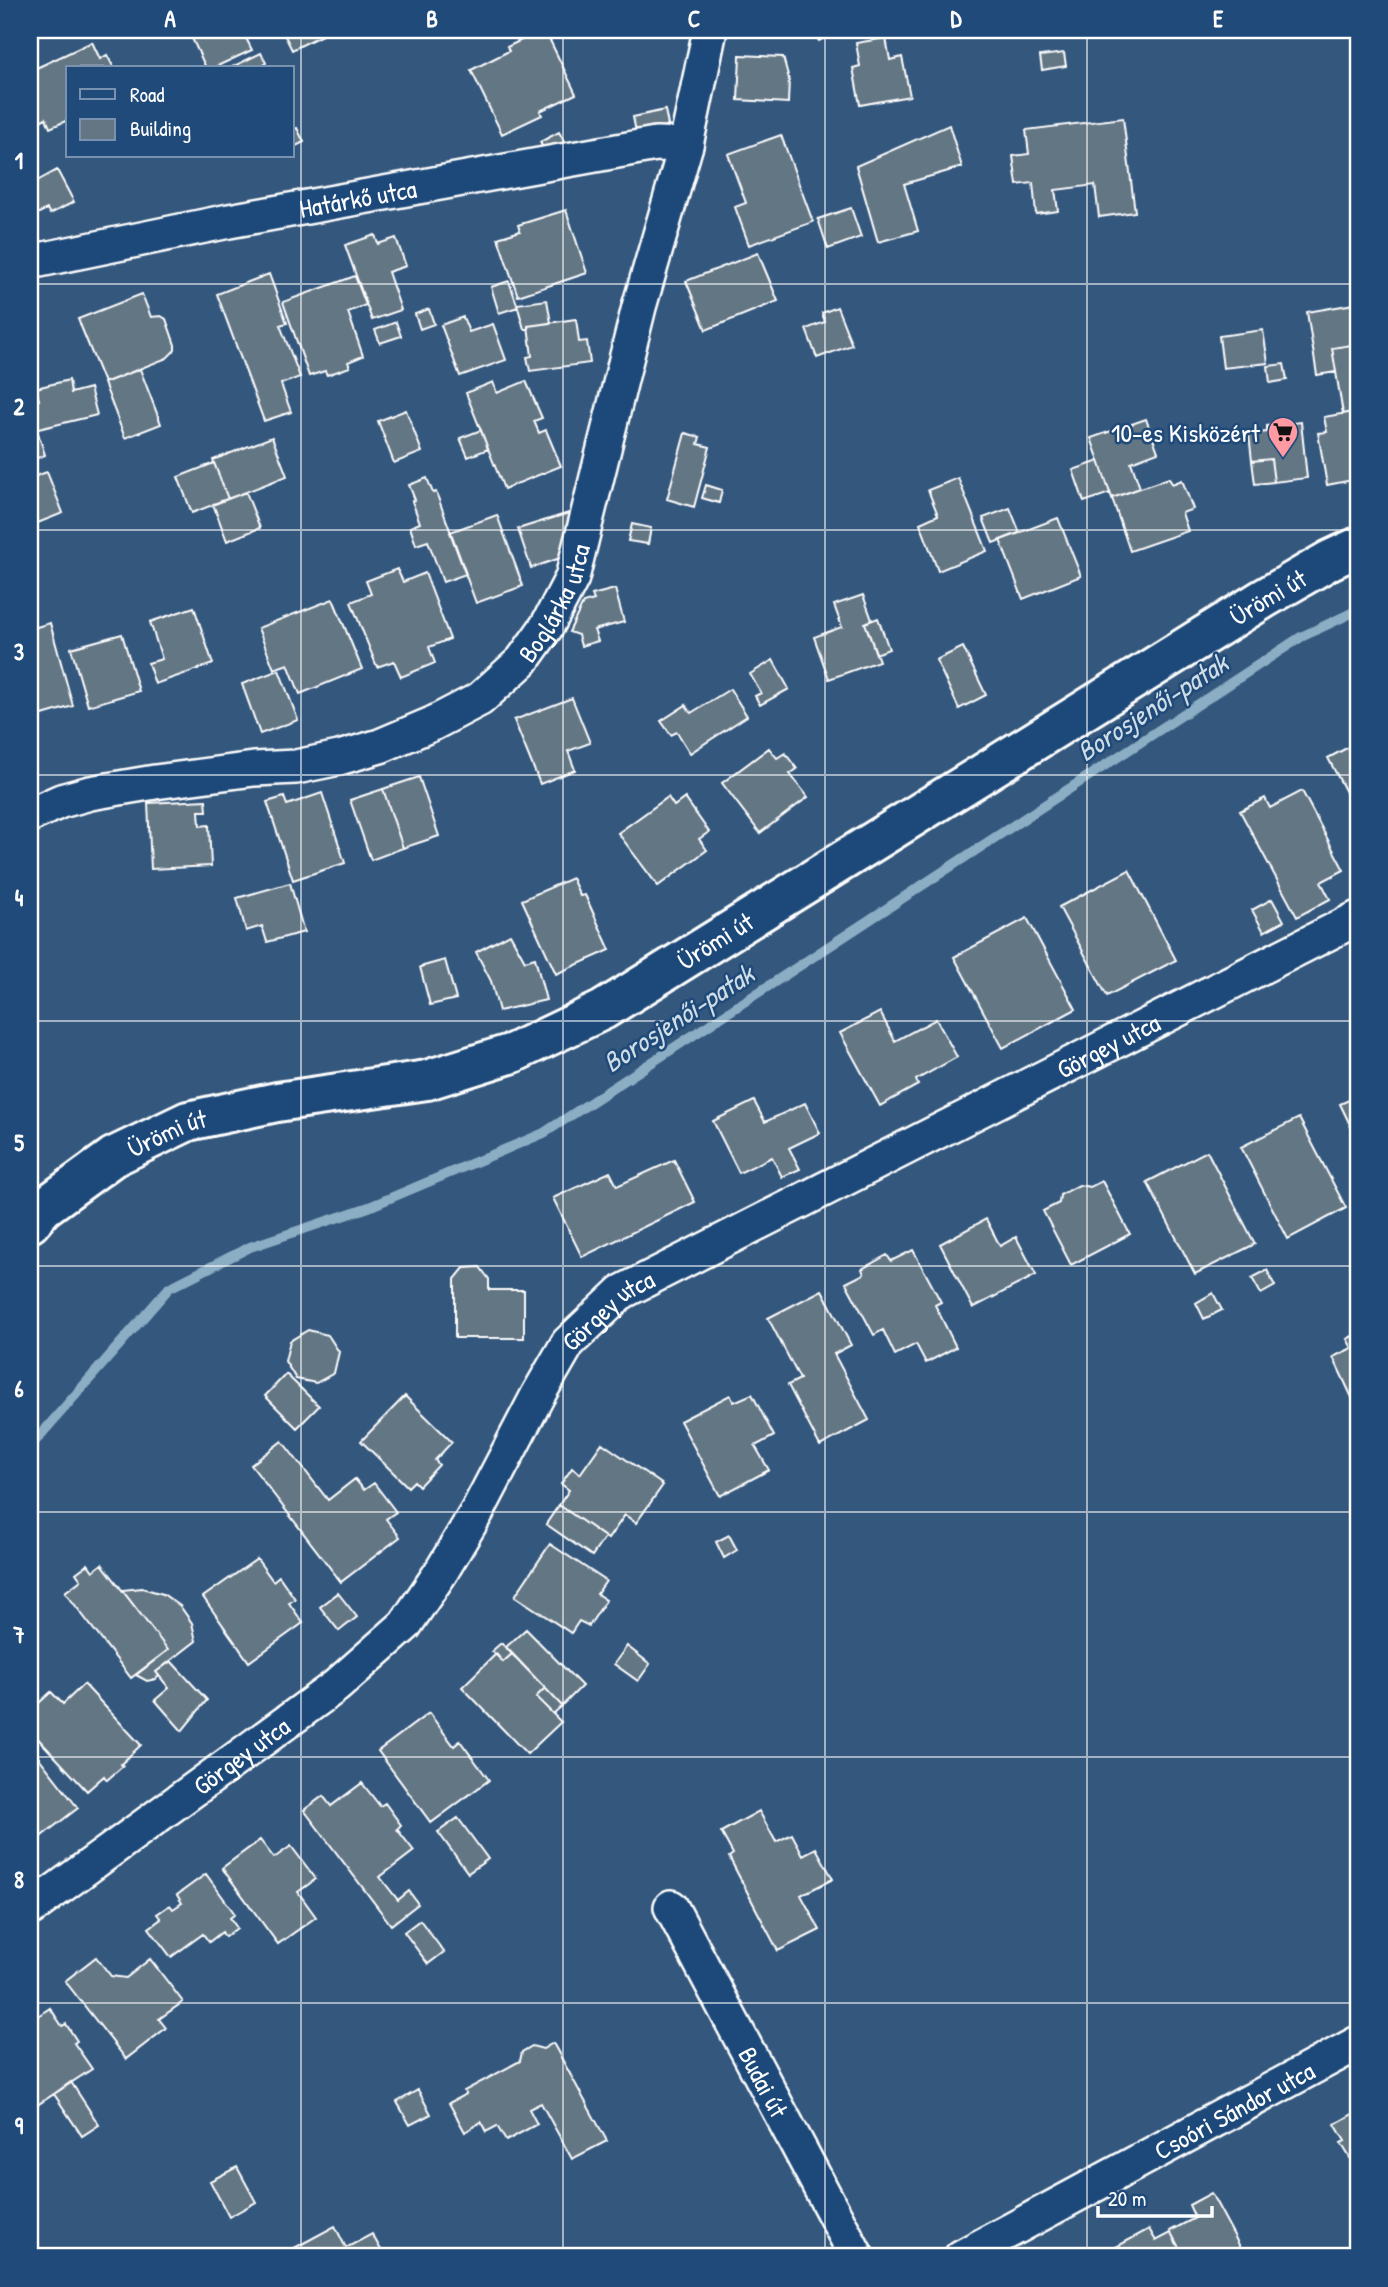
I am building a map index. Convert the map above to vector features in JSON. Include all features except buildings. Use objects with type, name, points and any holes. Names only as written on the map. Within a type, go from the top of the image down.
[{"type":"main road","name":"Ürömi út","points":[[30,1223],[43,1208],[113,1157],[188,1121],[276,1102],[427,1080],[513,1053],[603,1010],[1263,599],[1358,547]]},
{"type":"street","name":"Boglárka utca","points":[[30,815],[61,801],[90,793],[254,769],[296,767],[380,746],[432,724],[480,699],[522,661],[547,626],[572,578],[639,307],[686,145],[710,30]]},
{"type":"street","name":"Határkő utca","points":[[30,262],[229,221],[656,144],[686,145]]},
{"type":"street","name":"Görgey utca","points":[[30,1909],[336,1686],[405,1625],[478,1510],[568,1343],[622,1292],[1358,918]]},
{"type":"street","name":"Budai út","points":[[671,1907],[857,2257]]},
{"type":"street","name":"Csoóri Sándor utca","points":[[961,2257],[1358,2043]]},
{"type":"waterway","name":"Borosjenői-patak","points":[[30,1447],[169,1288],[250,1247],[369,1207],[544,1133],[1301,637],[1358,610]]},
{"type":"place","name":"10-es Kisközért","points":[[1283,459]]}]
